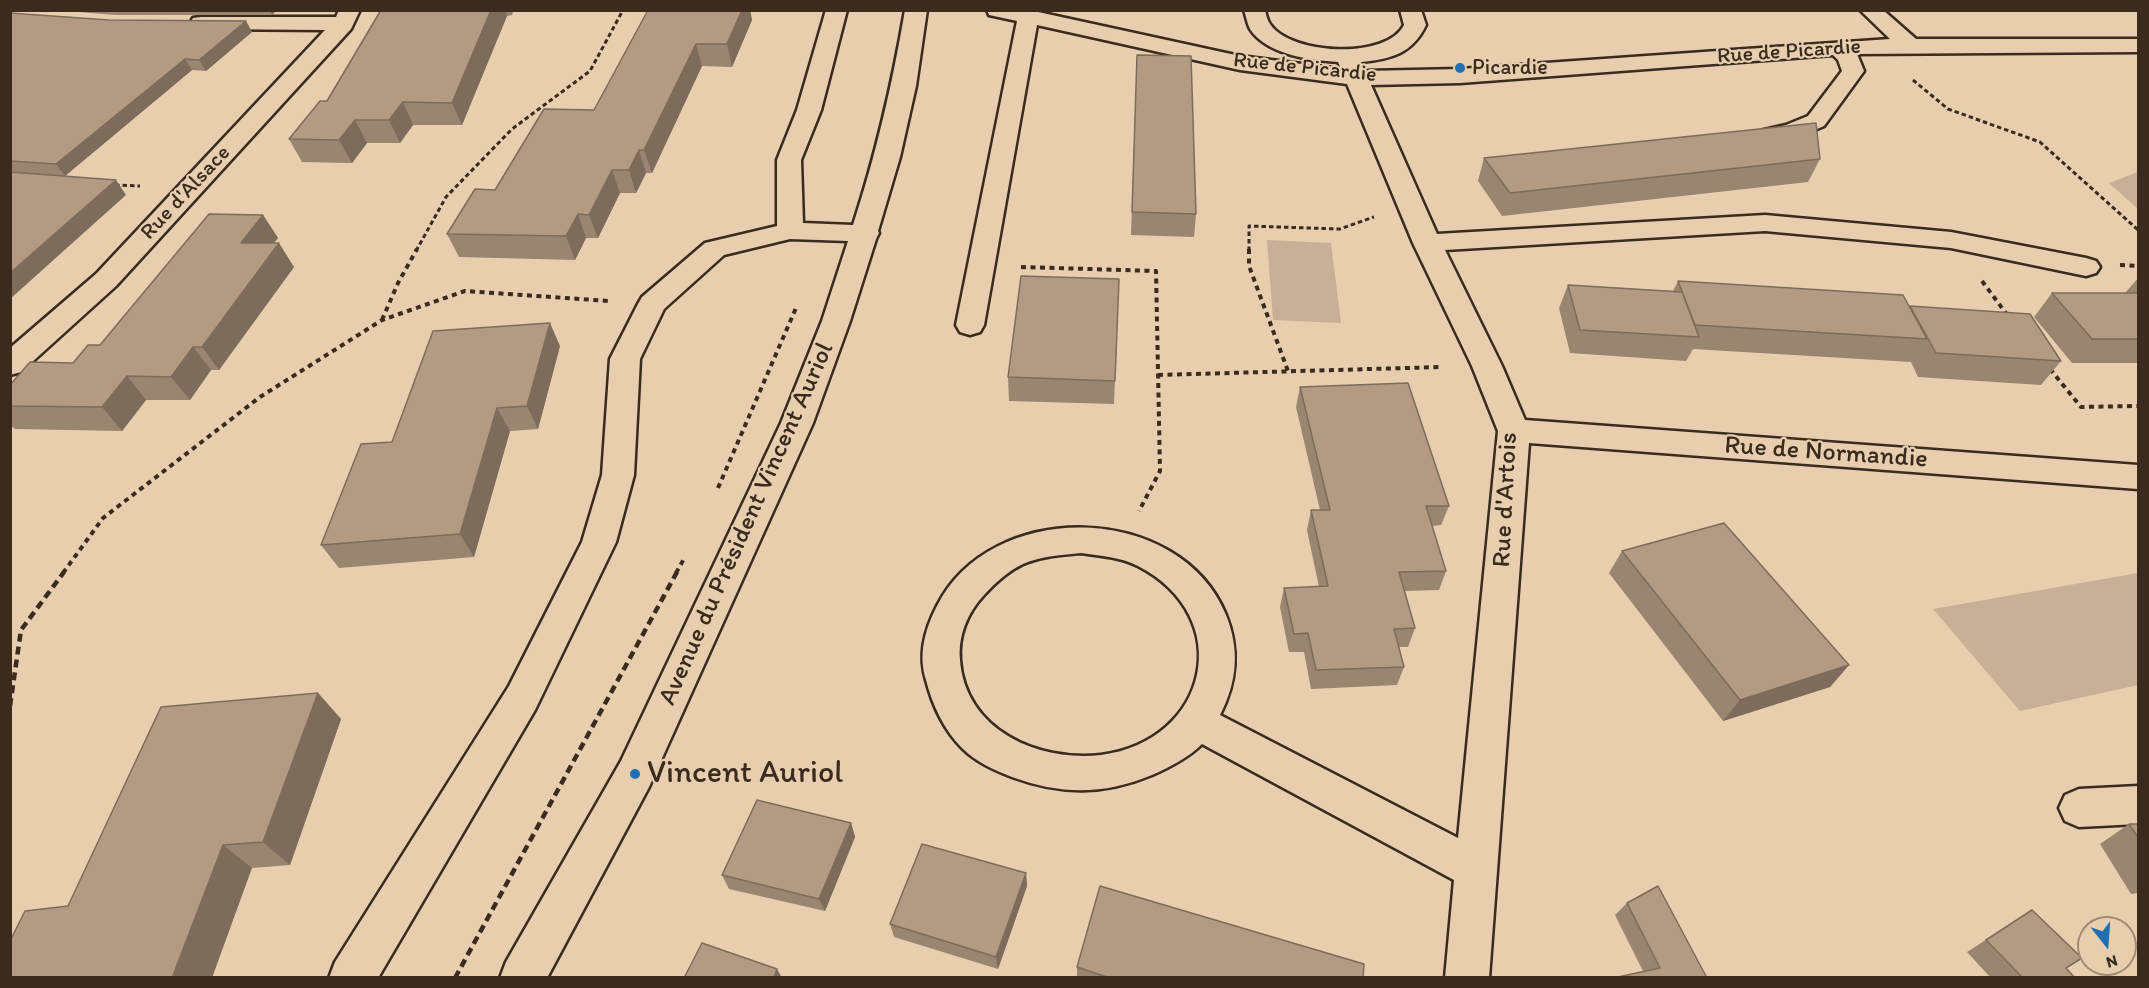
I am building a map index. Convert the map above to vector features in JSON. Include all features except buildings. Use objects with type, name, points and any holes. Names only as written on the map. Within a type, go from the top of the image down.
[{"type":"street","points":[[790,231],[789,160],[809,110],[837,10]]},
{"type":"street","name":"Avenue du Président Vincent Auriol","points":[[522,978],[635,774],[797,423],[823,358],[866,233],[888,158],[904,86],[915,10]]},
{"type":"street","name":"Rue de Picardie","points":[[997,10],[1240,63],[1351,67],[1460,76],[1871,46],[2139,45]]},
{"type":"street","points":[[1254,10],[1258,26],[1272,38],[1351,67],[1373,54],[1395,47],[1409,37],[1415,25],[1410,10]]},
{"type":"street","name":"Rue de Picardie","points":[[1870,10],[1909,45]]},
{"type":"street","points":[[176,23],[346,17]]},
{"type":"street","name":"Rue d'Alsace","points":[[10,365],[106,280],[346,17]]},
{"type":"street","points":[[970,325],[1028,17]]},
{"type":"street","points":[[1748,139],[1794,130],[1816,121],[1853,71],[1848,57],[1838,48]]},
{"type":"street","name":"Rue d'Artois","points":[[1351,67],[1426,243],[1487,366],[1514,431],[1467,978]]},
{"type":"street","points":[[1426,243],[1765,223],[1951,240],[2086,267]]},
{"type":"street","points":[[351,978],[374,944],[522,698],[599,542],[618,475],[625,358],[652,304],[715,249],[790,231],[866,233]]},
{"type":"street","name":"Rue de Normandie","points":[[1514,431],[2139,477]]},
{"type":"street","points":[[1081,540],[1120,545],[1158,560],[1188,584],[1210,614],[1219,649],[1215,687],[1197,722],[1162,753],[1116,771],[1064,774],[1015,762],[975,735],[949,699],[940,659],[947,619],[969,585],[1003,558],[1041,545],[1081,540]]},
{"type":"street","points":[[1197,722],[1476,868]]},
{"type":"street","points":[[2079,808],[2139,805]]},
{"type":"path","points":[[382,320],[398,283],[446,197],[512,129],[590,71],[623,10]]},
{"type":"path","points":[[1871,46],[1948,110],[2040,142],[2139,230]]},
{"type":"path","points":[[106,184],[189,189]]},
{"type":"path","points":[[1288,371],[1249,266],[1249,226],[1340,229],[1409,204]]},
{"type":"path","points":[[1951,240],[2014,323]]},
{"type":"path","points":[[981,266],[1156,271],[1160,471],[1120,545]]},
{"type":"path","points":[[10,706],[21,630],[103,518],[260,397],[382,320],[465,291],[652,304]]},
{"type":"path","points":[[717,490],[796,307]]},
{"type":"path","points":[[2044,360],[2081,407],[2139,406]]},
{"type":"path","points":[[1158,375],[1487,366]]},
{"type":"path","points":[[455,978],[687,554]]},
{"type":"shaded area","points":[[2138,172],[2138,209],[2109,183]]},
{"type":"shaded area","points":[[1267,240],[1331,243],[1341,323],[1273,320]]},
{"type":"shaded area","points":[[2138,573],[2138,685],[2020,711],[1933,609]]},
{"type":"place","name":"Picardie","points":[[1460,68]]},
{"type":"place","name":"Vincent Auriol","points":[[635,774]]}]
